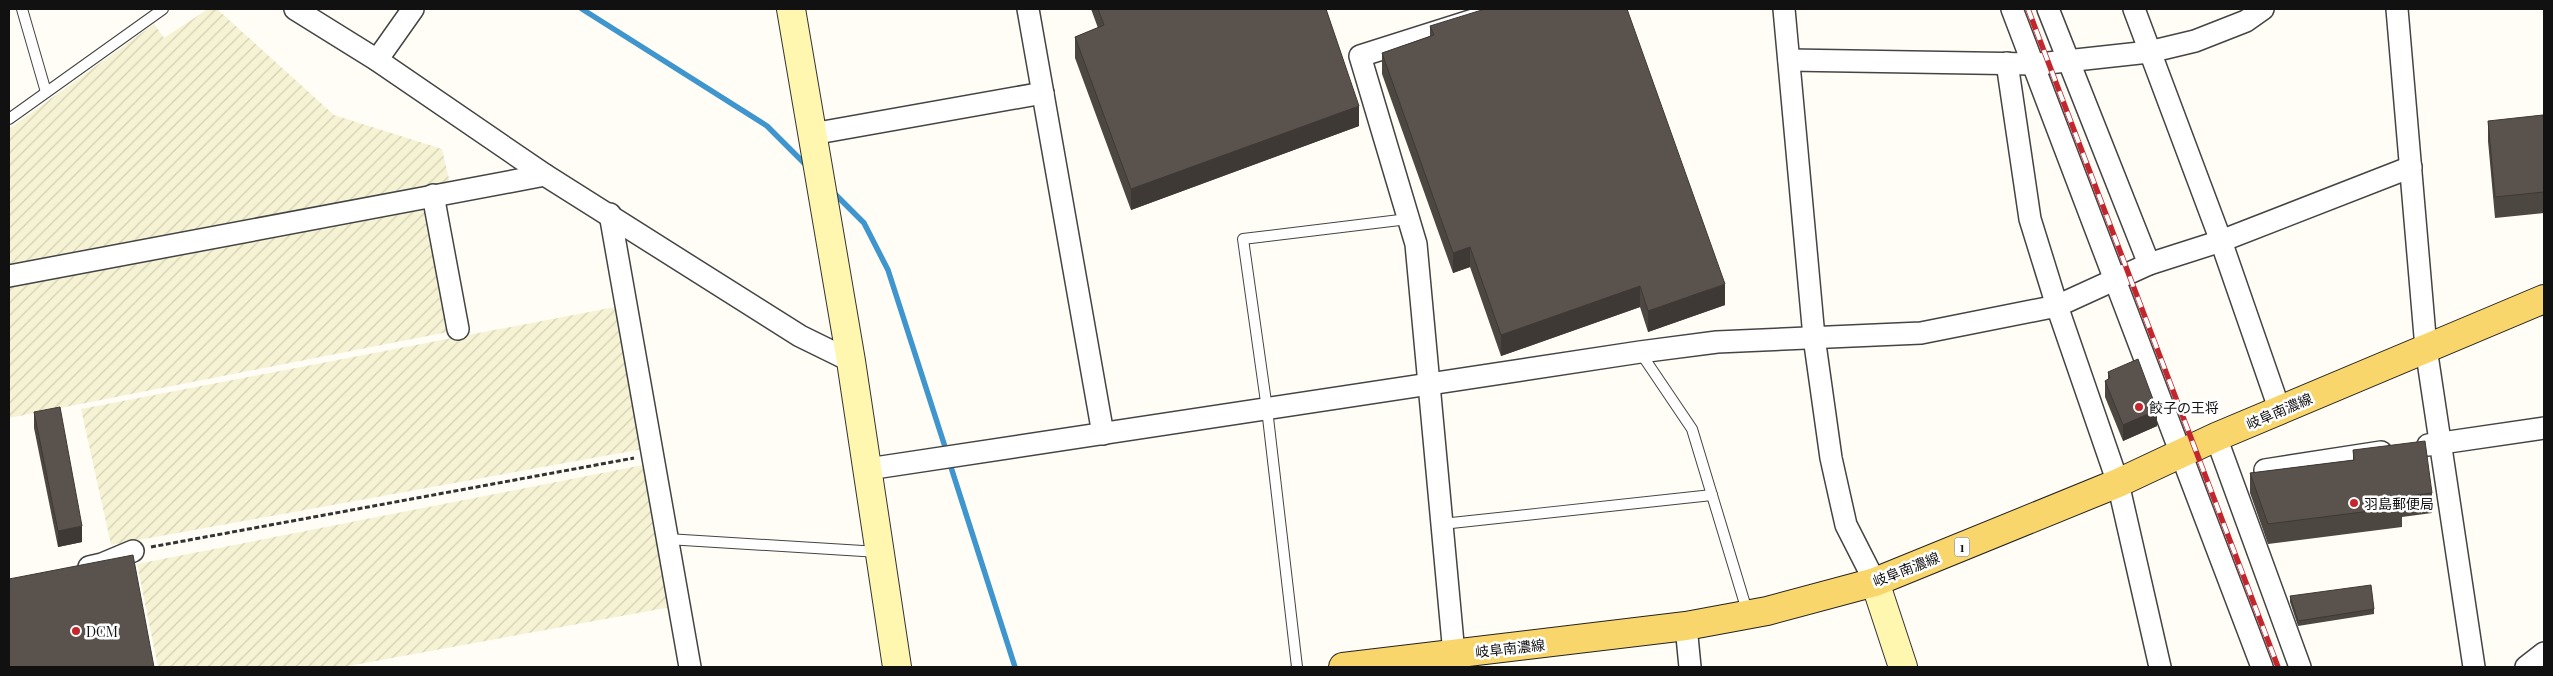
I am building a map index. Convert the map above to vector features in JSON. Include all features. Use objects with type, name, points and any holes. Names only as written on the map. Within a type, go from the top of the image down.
[{"type":"main road","name":"岐阜南濃線","points":[[1356,666],[1462,658],[1686,626],[1748,614],[1875,582],[2118,484],[2216,437],[2544,299]]},
{"type":"street","points":[[295,9],[378,60],[545,175],[610,214],[800,336],[851,361]]},
{"type":"street","points":[[378,60],[413,9]]},
{"type":"street","points":[[791,9],[851,361],[897,667]]},
{"type":"street","points":[[1028,9],[1103,434]]},
{"type":"street","points":[[1462,658],[1442,524],[1416,244],[1360,56],[1508,9]]},
{"type":"street","points":[[1784,9],[1814,337],[1831,458],[1846,525],[1875,582],[1903,667]]},
{"type":"street","points":[[2012,9],[2262,667]]},
{"type":"street","points":[[2048,9],[2149,264]]},
{"type":"street","points":[[2134,9],[2221,241],[2280,411]]},
{"type":"street","points":[[1789,60],[2032,64],[2149,52],[2195,41],[2246,21],[2263,9]]},
{"type":"street","points":[[2397,9],[2426,348],[2442,443],[2474,667]]},
{"type":"street","points":[[2007,63],[2030,219],[2057,306],[2118,484],[2160,667]]},
{"type":"street","points":[[812,136],[1043,93]]},
{"type":"street","points":[[868,469],[1640,352],[1717,342],[1920,333],[2057,306],[2149,264],[2221,241],[2411,167]]},
{"type":"street","points":[[9,276],[545,175]]},
{"type":"street","points":[[433,195],[458,329]]},
{"type":"street","points":[[610,214],[690,667]]},
{"type":"street","points":[[2266,470],[2544,428]]},
{"type":"street","points":[[2216,437],[2300,667]]},
{"type":"street","points":[[65,571],[102,564],[133,551]]},
{"type":"street","points":[[1686,626],[1690,667]]},
{"type":"street","points":[[2526,667],[2544,653]]},
{"type":"lane","points":[[22,9],[46,92]]},
{"type":"lane","points":[[9,119],[163,9]]},
{"type":"lane","points":[[1297,667],[1267,409],[1243,239],[1408,219]]},
{"type":"lane","points":[[1640,352],[1692,428],[1748,614]]},
{"type":"lane","points":[[1442,524],[1712,495]]},
{"type":"lane","points":[[667,540],[880,552]]},
{"type":"path","points":[[133,551],[652,454]]},
{"type":"shaded area","points":[[208,9],[217,9],[334,115],[442,149],[450,183],[9,268],[9,129],[154,24],[164,38]]},
{"type":"shaded area","points":[[427,207],[453,331],[9,418],[9,285]]},
{"type":"shaded area","points":[[615,307],[643,449],[111,545],[81,409]]},
{"type":"shaded area","points":[[648,464],[671,607],[343,667],[158,667],[137,564]]},
{"type":"building","points":[[1098,9],[1326,9],[1359,106],[1131,189],[1075,37],[1104,25]]},
{"type":"building","points":[[1485,9],[1627,9],[1725,284],[1648,311],[1640,286],[1501,335],[1470,247],[1453,253],[1382,53],[1434,35],[1430,26]]},
{"type":"building","points":[[2543,115],[2544,192],[2495,197],[2488,121]]},
{"type":"building","points":[[2138,359],[2157,410],[2123,425],[2105,381],[2110,378],[2108,372]]},
{"type":"building","points":[[60,407],[82,526],[58,531],[34,412]]},
{"type":"building","points":[[2425,441],[2432,493],[2401,497],[2402,507],[2268,524],[2250,473],[2354,460],[2353,450]]},
{"type":"building","name":"DCM","points":[[133,555],[154,667],[9,667],[9,579]]},
{"type":"building","points":[[2371,585],[2374,609],[2298,621],[2290,596]]},
{"type":"waterway","points":[[582,9],[767,126],[807,166]]},
{"type":"waterway","points":[[831,190],[864,223],[888,270],[947,453]]},
{"type":"waterway","points":[[949,461],[1015,667]]},
{"type":"railway","points":[[2028,9],[2278,667]]},
{"type":"place","name":"餃子の王将","points":[[2139,407]]},
{"type":"place","name":"羽島郵便局","points":[[2354,503]]},
{"type":"place","name":"DCM","points":[[76,631]]}]
